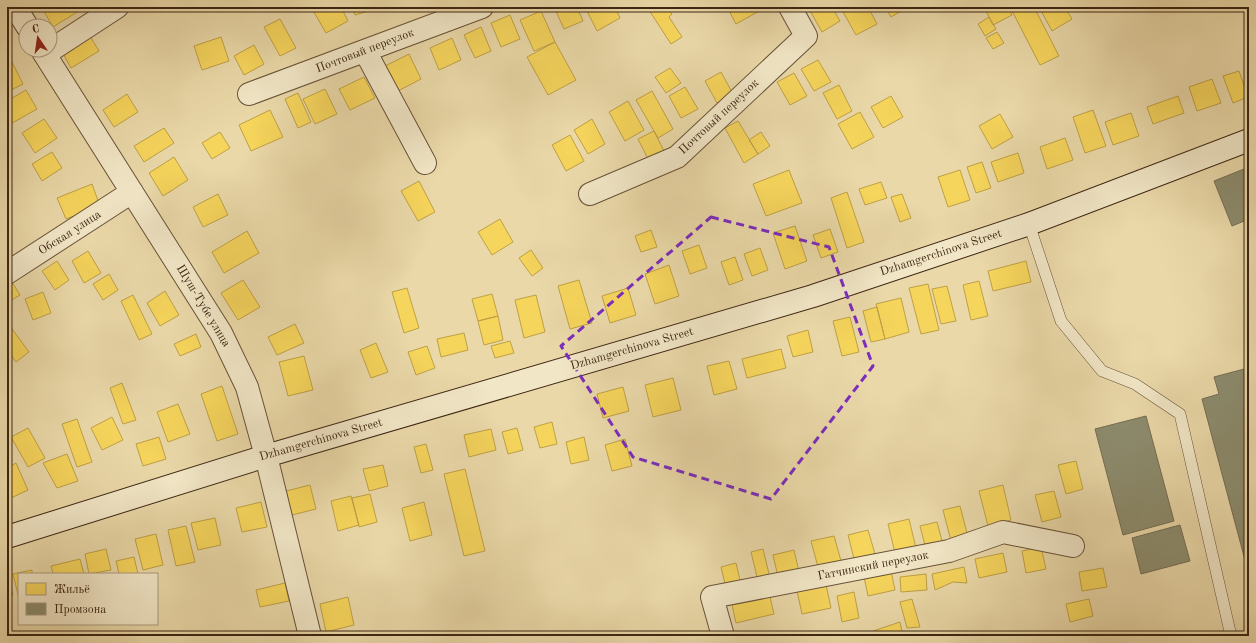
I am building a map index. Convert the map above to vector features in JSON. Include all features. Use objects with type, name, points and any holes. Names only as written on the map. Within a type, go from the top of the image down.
[{"type":"street","points":[[15,7],[22,18]]},
{"type":"street","points":[[58,43],[117,7]]},
{"type":"street","name":"Почтовый переулок","points":[[249,94],[482,7]]},
{"type":"street","name":"Почтовый переулок","points":[[590,194],[677,157],[806,36],[790,7]]},
{"type":"street","points":[[365,51],[425,163]]},
{"type":"street","name":"Шуш-Тубе улица","points":[[47,58],[222,333],[247,387],[266,456],[310,636]]},
{"type":"street","name":"Dzhamgerchinova Street","points":[[7,537],[266,456],[813,296],[1029,224],[1249,140]]},
{"type":"street","name":"Обская улица","points":[[7,273],[132,192]]},
{"type":"street","name":"Гатчинский переулок","points":[[723,636],[712,597],[949,551],[1003,532],[1072,546]]},
{"type":"lane","points":[[1029,224],[1061,321],[1102,371],[1135,384],[1180,414],[1231,636]]},
{"type":"highlighted area","points":[[711,217],[829,247],[873,366],[771,499],[633,457],[561,346]]},
{"type":"building: Жильё","points":[[77,7],[79,11],[58,24],[58,18],[48,18],[42,8]]},
{"type":"building: Жильё","points":[[311,7],[341,7],[348,21],[326,33]]},
{"type":"building: Жильё","points":[[352,7],[379,7],[379,8],[355,15]]},
{"type":"building: Жильё","points":[[554,7],[577,7],[583,21],[564,29]]},
{"type":"building: Жильё","points":[[585,7],[615,7],[620,18],[597,31]]},
{"type":"building: Жильё","points":[[647,7],[667,7],[672,14],[669,17],[682,37],[671,44]]},
{"type":"building: Жильё","points":[[727,7],[759,7],[761,10],[736,24]]},
{"type":"building: Жильё","points":[[808,7],[832,7],[840,21],[822,32]]},
{"type":"building: Жильё","points":[[848,7],[868,7],[877,24],[856,35],[842,10]]},
{"type":"building: Жильё","points":[[885,7],[908,7],[891,17]]},
{"type":"building: Жильё","points":[[984,7],[1008,7],[1012,15],[993,25]]},
{"type":"building: Жильё","points":[[1010,7],[1034,7],[1059,56],[1040,65]]},
{"type":"building: Жильё","points":[[1039,7],[1065,7],[1072,19],[1052,31]]},
{"type":"building: Жильё","points":[[541,11],[555,42],[534,51],[520,20]]},
{"type":"building: Жильё","points":[[510,15],[520,39],[501,47],[491,23]]},
{"type":"building: Жильё","points":[[989,17],[996,29],[985,36],[978,24]]},
{"type":"building: Жильё","points":[[280,19],[296,48],[280,56],[264,27]]},
{"type":"building: Жильё","points":[[481,27],[491,51],[475,58],[464,35]]},
{"type":"building: Жильё","points":[[997,32],[1004,43],[993,49],[986,38]]},
{"type":"building: Жильё","points":[[88,33],[99,51],[71,68],[61,50]]},
{"type":"building: Жильё","points":[[221,37],[229,61],[202,70],[194,46]]},
{"type":"building: Жильё","points":[[452,38],[461,60],[439,70],[430,48]]},
{"type":"building: Жильё","points":[[555,42],[576,80],[548,95],[527,57]]},
{"type":"building: Жильё","points":[[254,45],[264,64],[244,75],[234,56]]},
{"type":"building: Жильё","points":[[409,54],[421,79],[396,92],[383,67]]},
{"type":"building: Жильё","points":[[818,60],[831,82],[814,91],[801,69]]},
{"type":"building: Жильё","points":[[12,62],[23,84],[7,92],[7,65]]},
{"type":"building: Жильё","points":[[670,68],[681,83],[666,93],[655,77]]},
{"type":"building: Жильё","points":[[1239,71],[1248,97],[1233,103],[1223,76]]},
{"type":"building: Жильё","points":[[721,72],[733,94],[717,103],[705,81]]},
{"type":"building: Жильё","points":[[794,73],[807,96],[790,105],[777,82]]},
{"type":"building: Жильё","points":[[364,77],[375,98],[350,110],[339,89]]},
{"type":"building: Жильё","points":[[1212,79],[1221,103],[1197,111],[1189,87]]},
{"type":"building: Жильё","points":[[839,85],[852,111],[837,119],[823,93]]},
{"type":"building: Жильё","points":[[685,87],[698,109],[681,118],[669,96]]},
{"type":"building: Жильё","points":[[325,89],[337,114],[315,124],[303,99]]},
{"type":"building: Жильё","points":[[26,90],[37,109],[7,126],[7,101]]},
{"type":"building: Жильё","points":[[652,91],[673,129],[658,138],[636,100]]},
{"type":"building: Жильё","points":[[298,93],[311,122],[298,128],[285,99]]},
{"type":"building: Жильё","points":[[127,94],[138,112],[114,127],[103,110]]},
{"type":"building: Жильё","points":[[891,96],[903,117],[883,128],[871,107]]},
{"type":"building: Жильё","points":[[1178,96],[1184,113],[1153,124],[1147,107]]},
{"type":"building: Жильё","points":[[628,101],[644,130],[625,141],[609,112]]},
{"type":"building: Жильё","points":[[270,110],[283,137],[251,151],[239,125]]},
{"type":"building: Жильё","points":[[1093,110],[1106,146],[1085,153],[1073,117]]},
{"type":"building: Жильё","points":[[860,112],[874,137],[852,149],[838,124]]},
{"type":"building: Жильё","points":[[1131,113],[1139,136],[1113,145],[1105,122]]},
{"type":"building: Жильё","points":[[1000,114],[1013,137],[992,149],[979,126]]},
{"type":"building: Жильё","points":[[44,119],[57,138],[35,153],[22,133]]},
{"type":"building: Жильё","points":[[592,119],[605,144],[588,154],[574,130]]},
{"type":"building: Жильё","points":[[738,121],[758,154],[744,163],[725,128]]},
{"type":"building: Жильё","points":[[164,128],[174,143],[144,162],[134,146]]},
{"type":"building: Жильё","points":[[654,131],[664,151],[648,159],[638,139]]},
{"type":"building: Жильё","points":[[220,132],[230,148],[212,159],[202,143]]},
{"type":"building: Жильё","points":[[761,132],[770,146],[758,154],[749,140]]},
{"type":"building: Жильё","points":[[570,135],[584,161],[566,171],[552,145]]},
{"type":"building: Жильё","points":[[1065,138],[1073,160],[1047,169],[1040,147]]},
{"type":"building: Жильё","points":[[52,152],[62,168],[42,181],[32,164]]},
{"type":"building: Жильё","points":[[1018,153],[1024,173],[998,182],[991,162]]},
{"type":"building: Жильё","points":[[174,157],[188,180],[163,196],[149,173]]},
{"type":"building: Жильё","points":[[982,162],[991,188],[976,193],[967,167]]},
{"type":"building: Жильё","points":[[789,170],[802,203],[766,216],[753,184]]},
{"type":"building: Жильё","points":[[960,170],[970,200],[948,207],[938,177]]},
{"type":"building: Жильё","points":[[419,181],[435,212],[418,221],[401,191]]},
{"type":"building: Жильё","points":[[881,182],[887,198],[865,205],[859,189]]},
{"type":"building: Жильё","points":[[92,184],[100,206],[66,219],[57,198]]},
{"type":"building: Жильё","points":[[847,192],[864,242],[847,248],[831,198]]},
{"type":"building: Жильё","points":[[218,194],[228,215],[203,227],[193,207]]},
{"type":"building: Жильё","points":[[902,194],[911,218],[900,222],[891,197]]},
{"type":"building: Жильё","points":[[500,219],[513,242],[492,255],[478,232]]},
{"type":"building: Жильё","points":[[795,226],[807,261],[785,269],[773,233]]},
{"type":"building: Жильё","points":[[830,229],[838,252],[821,258],[813,235]]},
{"type":"building: Жильё","points":[[651,230],[657,247],[641,252],[635,236]]},
{"type":"building: Жильё","points":[[247,231],[259,253],[224,273],[212,252]]},
{"type":"building: Жильё","points":[[699,245],[707,268],[690,274],[682,251]]},
{"type":"building: Жильё","points":[[760,248],[768,270],[752,276],[744,254]]},
{"type":"building: Жильё","points":[[531,250],[543,268],[532,276],[519,258]]},
{"type":"building: Жильё","points":[[88,251],[101,273],[84,283],[72,261]]},
{"type":"building: Жильё","points":[[735,257],[743,280],[729,285],[721,262]]},
{"type":"building: Жильё","points":[[57,261],[69,280],[55,290],[42,271]]},
{"type":"building: Жильё","points":[[1026,261],[1031,282],[993,291],[988,271]]},
{"type":"building: Жильё","points":[[669,265],[679,296],[655,304],[645,274]]},
{"type":"building: Жильё","points":[[109,274],[118,290],[103,300],[93,284]]},
{"type":"building: Жильё","points":[[243,280],[260,307],[238,320],[221,293]]},
{"type":"building: Жильё","points":[[579,280],[592,323],[570,329],[558,286]]},
{"type":"building: Жильё","points":[[979,281],[988,316],[971,320],[963,285]]},
{"type":"building: Жильё","points":[[12,282],[20,295],[7,303],[7,285]]},
{"type":"building: Жильё","points":[[928,284],[939,330],[921,334],[909,288]]},
{"type":"building: Жильё","points":[[947,286],[956,321],[941,324],[932,289]]},
{"type":"building: Жильё","points":[[407,288],[419,328],[404,333],[392,292]]},
{"type":"building: Жильё","points":[[628,288],[636,315],[610,323],[602,296]]},
{"type":"building: Жильё","points":[[165,291],[179,315],[160,326],[147,303]]},
{"type":"building: Жильё","points":[[43,292],[51,313],[33,320],[25,299]]},
{"type":"building: Жильё","points":[[492,294],[498,316],[478,321],[472,299]]},
{"type":"building: Жильё","points":[[133,295],[152,334],[139,340],[121,301]]},
{"type":"building: Жильё","points":[[536,295],[545,332],[524,338],[515,300]]},
{"type":"building: Жильё","points":[[901,298],[909,332],[885,339],[876,304]]},
{"type":"building: Жильё","points":[[877,307],[885,339],[871,342],[863,311]]},
{"type":"building: Жильё","points":[[498,316],[503,340],[484,345],[478,321]]},
{"type":"building: Жильё","points":[[850,317],[859,352],[842,356],[833,321]]},
{"type":"building: Жильё","points":[[7,322],[29,352],[16,362],[7,349]]},
{"type":"building: Жильё","points":[[295,324],[304,343],[277,355],[268,337]]},
{"type":"building: Жильё","points":[[808,330],[813,352],[793,357],[787,336]]},
{"type":"building: Жильё","points":[[464,333],[468,350],[441,357],[437,339]]},
{"type":"building: Жильё","points":[[196,334],[201,347],[180,356],[174,344]]},
{"type":"building: Жильё","points":[[510,341],[514,353],[495,358],[491,346]]},
{"type":"building: Жильё","points":[[376,343],[388,372],[371,378],[360,350]]},
{"type":"building: Жильё","points":[[427,346],[435,368],[416,375],[408,352]]},
{"type":"building: Жильё","points":[[781,349],[786,368],[747,378],[742,359]]},
{"type":"building: Жильё","points":[[304,356],[313,390],[288,396],[279,362]]},
{"type":"building: Жильё","points":[[729,361],[737,389],[714,395],[707,366]]},
{"type":"building: Жильё","points":[[673,378],[681,410],[653,417],[645,385]]},
{"type":"building: Жильё","points":[[122,383],[136,420],[123,424],[110,388]]},
{"type":"building: Жильё","points":[[222,386],[238,434],[217,441],[201,394]]},
{"type":"building: Жильё","points":[[623,387],[629,411],[603,418],[597,394]]},
{"type":"building: Жильё","points":[[178,404],[190,434],[168,442],[157,412]]},
{"type":"building: Жильё","points":[[112,417],[123,440],[102,450],[91,428]]},
{"type":"building: Жильё","points":[[77,419],[92,462],[77,467],[62,424]]},
{"type":"building: Жильё","points":[[552,422],[557,444],[540,448],[534,427]]},
{"type":"building: Жильё","points":[[28,428],[45,458],[28,467],[11,437]]},
{"type":"building: Жильё","points":[[517,428],[523,450],[508,454],[502,432]]},
{"type":"building: Жильё","points":[[491,429],[496,450],[469,457],[464,435]]},
{"type":"building: Жильё","points":[[159,437],[166,459],[143,466],[136,444]]},
{"type":"building: Жильё","points":[[584,437],[589,460],[571,464],[566,442]]},
{"type":"building: Жильё","points":[[625,439],[632,466],[612,471],[605,445]]},
{"type":"building: Жильё","points":[[426,444],[433,470],[421,473],[414,447]]},
{"type":"building: Жильё","points":[[67,454],[78,481],[57,488],[43,463]]},
{"type":"building: Жильё","points":[[1076,461],[1083,489],[1066,494],[1058,465]]},
{"type":"building: Жильё","points":[[16,463],[28,490],[11,498],[7,488],[7,468]]},
{"type":"building: Жильё","points":[[383,465],[388,486],[369,491],[363,469]]},
{"type":"building: Жильё","points":[[465,469],[485,551],[464,556],[444,474]]},
{"type":"building: Жильё","points":[[310,485],[316,509],[292,515],[286,491]]},
{"type":"building: Жильё","points":[[1003,485],[1011,520],[988,526],[979,491]]},
{"type":"building: Жильё","points":[[1054,491],[1061,517],[1042,522],[1035,495]]},
{"type":"building: Жильё","points":[[370,494],[377,522],[359,527],[352,498]]},
{"type":"building: Жильё","points":[[351,496],[359,525],[338,531],[331,501]]},
{"type":"building: Жильё","points":[[261,502],[267,527],[242,532],[236,508]]},
{"type":"building: Жильё","points":[[424,502],[432,535],[410,541],[402,508]]},
{"type":"building: Жильё","points":[[960,506],[968,537],[951,541],[943,510]]},
{"type":"building: Жильё","points":[[215,518],[221,545],[198,550],[191,523]]},
{"type":"building: Жильё","points":[[909,519],[916,548],[895,553],[888,524]]},
{"type":"building: Жильё","points":[[937,522],[944,548],[927,553],[920,526]]},
{"type":"building: Жильё","points":[[186,526],[195,562],[176,566],[168,530]]},
{"type":"building: Жильё","points":[[868,530],[875,554],[854,559],[848,535]]},
{"type":"building: Жильё","points":[[156,534],[163,565],[143,570],[135,539]]},
{"type":"building: Жильё","points":[[834,536],[841,561],[818,567],[811,541]]},
{"type":"building: Жильё","points":[[1041,547],[1046,569],[1026,573],[1022,551]]},
{"type":"building: Жильё","points":[[106,549],[111,570],[89,573],[85,554]]},
{"type":"building: Жильё","points":[[763,549],[770,578],[758,581],[751,552]]},
{"type":"building: Жильё","points":[[794,550],[799,572],[778,577],[773,555]]},
{"type":"building: Жильё","points":[[1003,553],[1007,572],[979,578],[975,559]]},
{"type":"building: Жильё","points":[[134,557],[138,573],[119,573],[116,561]]},
{"type":"building: Жильё","points":[[80,559],[84,573],[53,573],[51,566]]},
{"type":"building: Жильё","points":[[736,563],[741,584],[726,588],[721,567]]},
{"type":"building: Жильё","points":[[964,567],[967,583],[953,582],[935,590],[932,574]]},
{"type":"building: Жильё","points":[[1103,568],[1107,587],[1082,591],[1079,572]]},
{"type":"building: Жильё","points":[[32,570],[32,573],[18,573],[18,595],[13,574]]},
{"type":"building: Жильё","points":[[7,571],[13,595],[7,596]]},
{"type":"building: Жильё","points":[[891,571],[895,590],[868,596],[864,577]]},
{"type":"building: Жильё","points":[[926,574],[927,590],[901,592],[900,577]]},
{"type":"building: Жильё","points":[[285,583],[289,601],[260,607],[256,590]]},
{"type":"building: Жильё","points":[[826,585],[831,608],[802,614],[797,591]]},
{"type":"building: Жильё","points":[[854,592],[859,618],[842,622],[837,596]]},
{"type":"building: Жильё","points":[[348,597],[354,625],[326,632],[320,604]]},
{"type":"building: Жильё","points":[[770,597],[774,614],[736,623],[732,605]]},
{"type":"building: Жильё","points":[[912,599],[920,627],[907,628],[900,602]]},
{"type":"building: Жильё","points":[[1089,599],[1093,616],[1070,622],[1066,604]]},
{"type":"building: Жильё","points":[[900,622],[903,636],[875,636],[873,631]]},
{"type":"building: Жильё","points":[[1079,632],[1107,633],[1107,636],[1079,636]]},
{"type":"building: Промзона","points":[[1249,167],[1249,219],[1232,226],[1214,181]]},
{"type":"building: Промзона","points":[[1248,368],[1249,575],[1202,399],[1219,394],[1214,377]]},
{"type":"building: Промзона","points":[[1146,416],[1174,521],[1123,535],[1095,429]]},
{"type":"building: Промзона","points":[[1180,525],[1190,561],[1141,574],[1132,538]]}]
